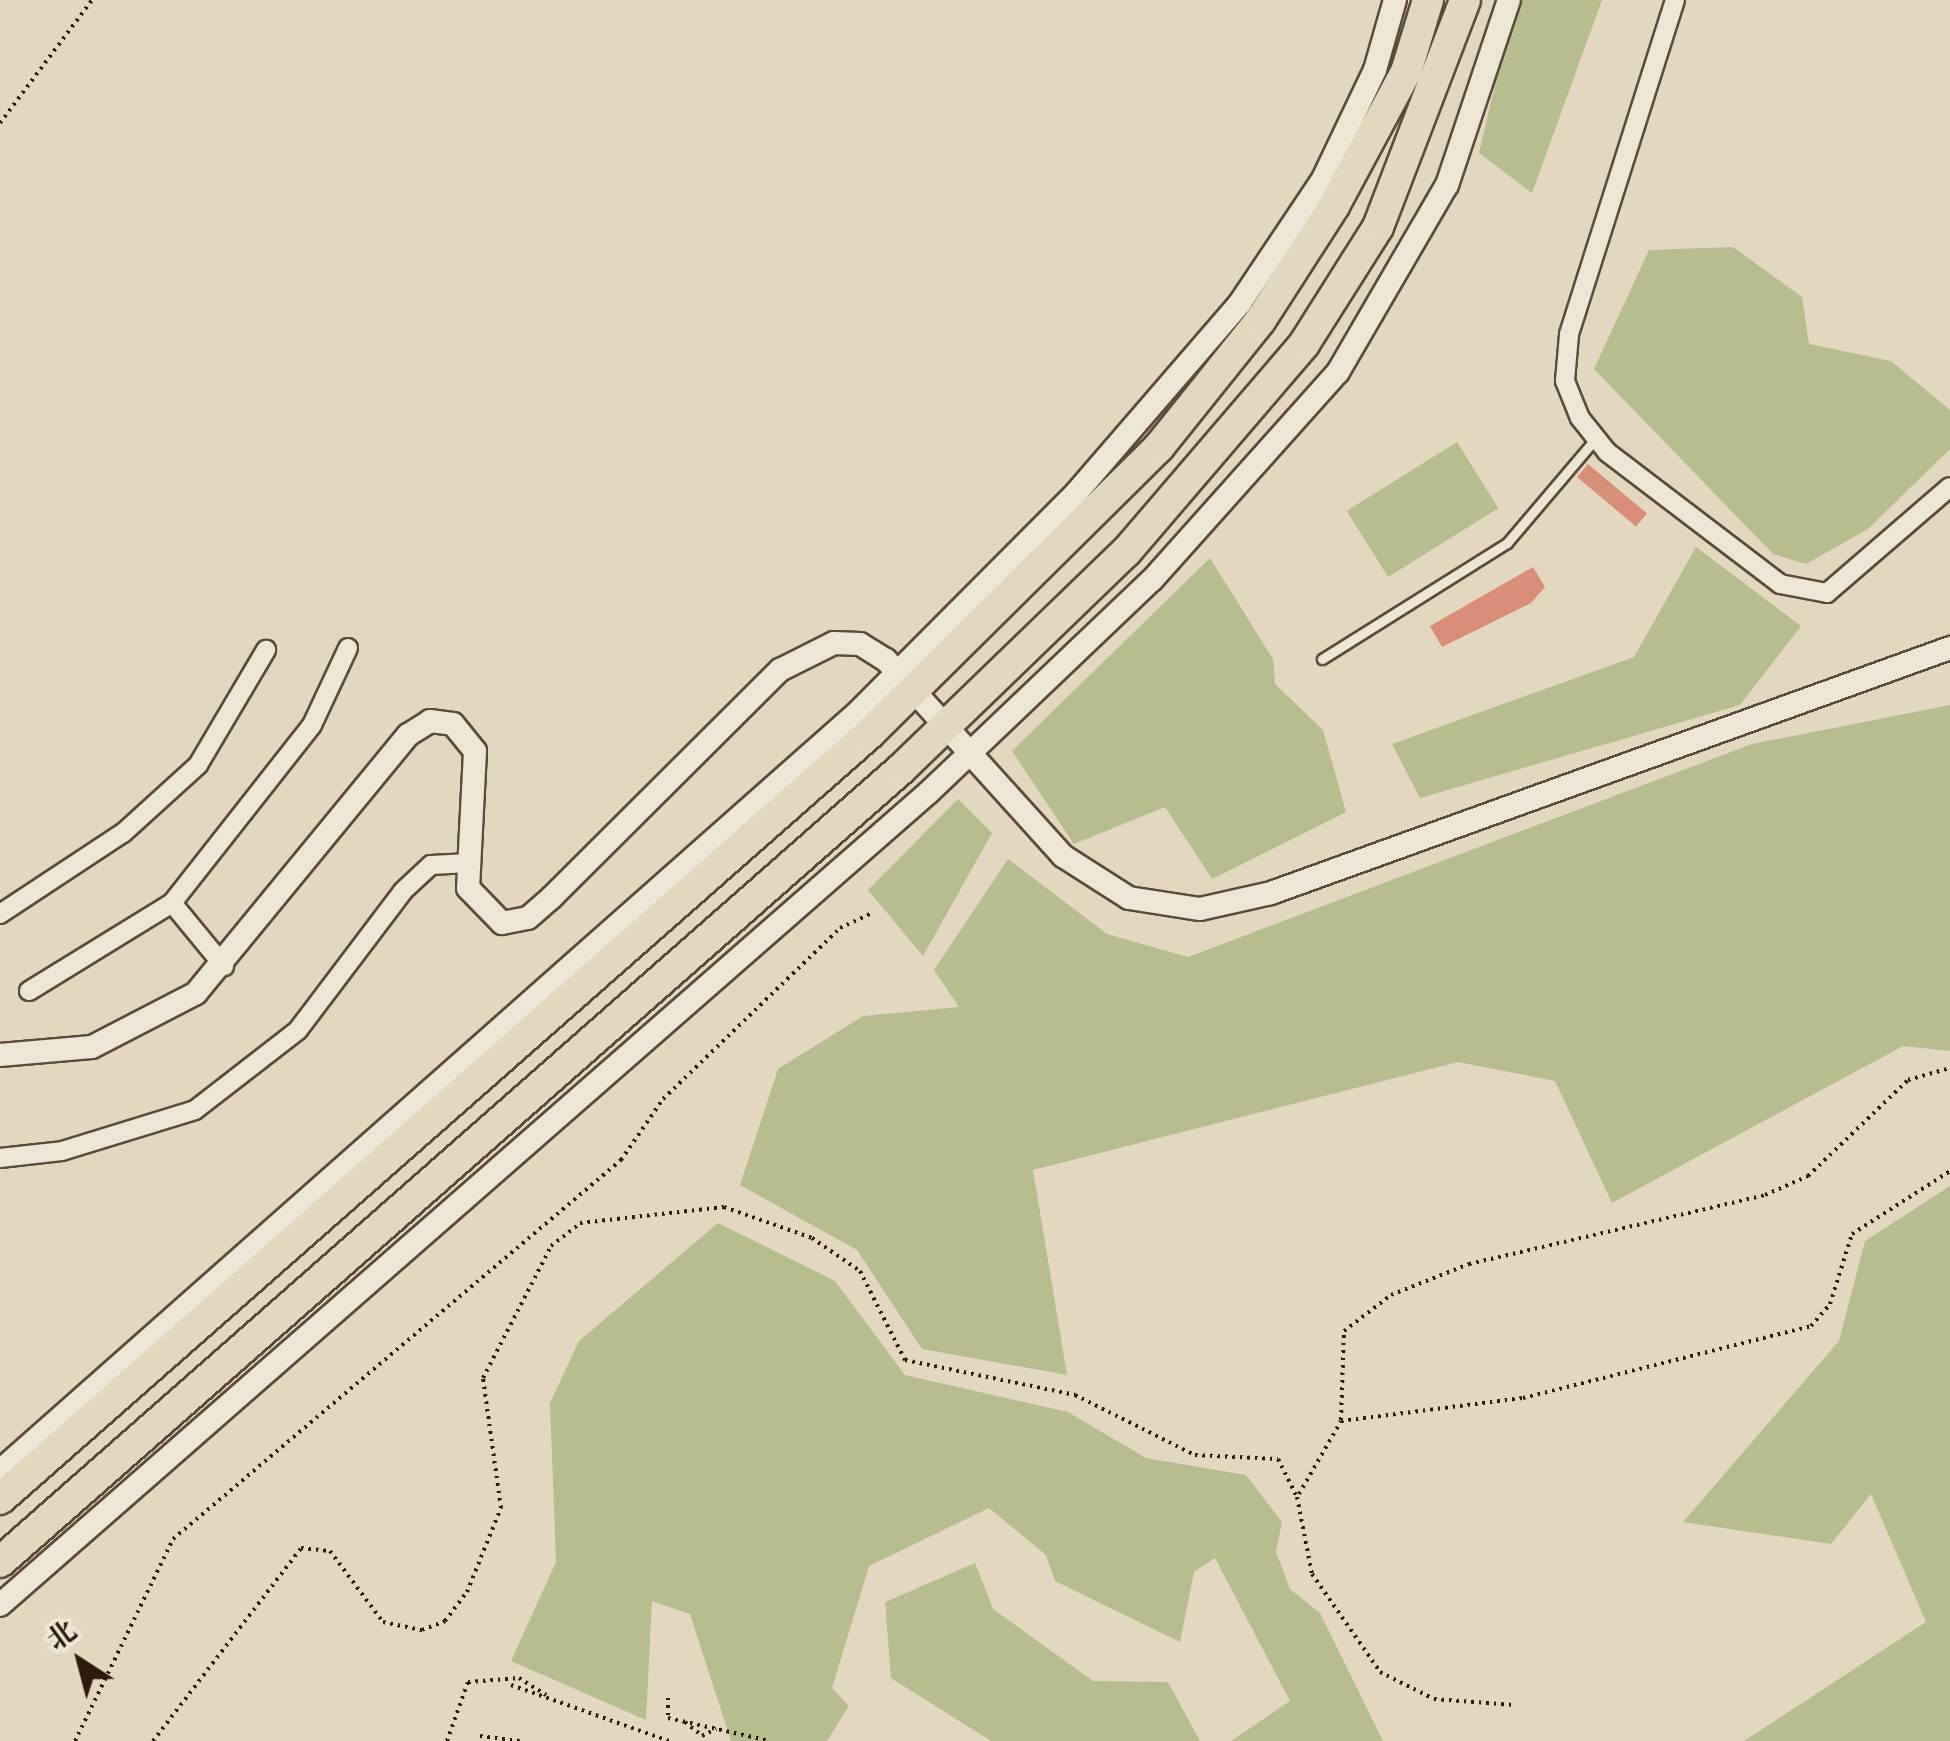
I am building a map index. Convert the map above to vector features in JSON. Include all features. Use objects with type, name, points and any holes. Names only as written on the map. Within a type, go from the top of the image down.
[{"type":"highway","points":[[0,1500],[906,683],[1159,446],[1260,320],[1406,72],[1428,0]]},
{"type":"highway","points":[[0,1562],[947,728],[1126,552],[1304,344],[1378,227],[1464,0]]},
{"type":"highway","points":[[0,1518],[124,1391]]},
{"type":"street","points":[[0,1471],[906,683],[1240,303],[1322,179],[1374,70],[1395,0]]},
{"type":"street","points":[[0,1605],[971,754],[1152,580],[1338,372],[1446,184],[1509,0]]},
{"type":"street","points":[[1675,0],[1569,335],[1565,381],[1596,438],[1780,584],[1827,593],[1950,487]]},
{"type":"street","points":[[0,1055],[58,1056],[124,1036],[224,966],[408,734],[430,721],[453,724],[476,750],[465,863],[483,911],[502,923],[528,918],[804,652],[860,644],[906,683],[1063,856],[1129,898],[1200,909],[1271,893],[1950,648]]},
{"type":"street","points":[[29,991],[172,903],[312,726],[348,648]]},
{"type":"street","points":[[0,914],[123,833],[198,765],[266,650]]},
{"type":"street","points":[[0,1158],[62,1151],[195,1110],[298,1030],[402,890],[432,866],[465,863]]},
{"type":"street","points":[[172,903],[224,966]]},
{"type":"lane","points":[[1322,660],[1507,543],[1596,438]]},
{"type":"path","points":[[0,123],[92,0]]},
{"type":"path","points":[[75,1741],[173,1539],[621,1160],[663,1099],[840,928],[870,914]]},
{"type":"path","points":[[1298,1497],[1341,1421],[1344,1331],[1391,1295],[1469,1264],[1765,1195],[1808,1176],[1908,1080],[1950,1068]]},
{"type":"path","points":[[1341,1421],[1523,1398],[1812,1326],[1830,1304],[1852,1234],[1950,1172]]},
{"type":"path","points":[[152,1741],[302,1548],[330,1551],[383,1622],[422,1630],[444,1621],[467,1592],[501,1508],[484,1378],[551,1246],[580,1223],[724,1207],[812,1238],[860,1271],[905,1360],[1074,1395],[1195,1455],[1278,1459],[1298,1497],[1312,1574],[1380,1672],[1434,1700],[1514,1705]]},
{"type":"path","points":[[447,1741],[468,1682],[520,1678],[554,1701]]},
{"type":"path","points":[[511,1686],[669,1741]]},
{"type":"path","points":[[668,1698],[668,1718],[770,1741]]},
{"type":"path","points":[[685,1722],[701,1738],[716,1729]]},
{"type":"path","points":[[480,1736],[520,1741]]},
{"type":"green space","points":[[1515,0],[1602,0],[1532,193],[1479,153]]},
{"type":"green space","points":[[1733,247],[1802,297],[1809,344],[1891,361],[1950,410],[1950,449],[1868,529],[1806,564],[1773,554],[1594,369],[1649,250]]},
{"type":"green space","points":[[1457,442],[1498,508],[1388,577],[1347,511]]},
{"type":"green space","points":[[1696,547],[1801,626],[1740,705],[1420,798],[1392,744],[1634,657]]},
{"type":"green space","points":[[1210,558],[1273,659],[1275,684],[1323,730],[1346,812],[1212,879],[1165,807],[1074,844],[1012,751]]},
{"type":"green space","points":[[1950,705],[1950,1051],[1903,1046],[1612,1203],[1555,1081],[1458,1062],[1033,1170],[1067,1375],[922,1349],[857,1250],[740,1185],[778,1069],[863,1016],[959,1007],[934,970],[1008,859],[1107,934],[1188,957],[1752,744]]},
{"type":"green space","points":[[958,799],[992,833],[923,956],[868,890]]},
{"type":"green space","points":[[1950,1186],[1950,1741],[1744,1741],[1926,1622],[1871,1494],[1831,1544],[1683,1522],[1839,1341],[1865,1241]]},
{"type":"green space","points":[[718,1223],[835,1281],[905,1375],[1068,1412],[1146,1458],[1246,1475],[1282,1522],[1276,1552],[1290,1589],[1320,1613],[1383,1741],[1231,1741],[1290,1701],[1215,1558],[1194,1572],[1180,1642],[1055,1581],[1046,1555],[989,1508],[869,1566],[832,1688],[849,1706],[827,1741],[731,1741],[690,1614],[652,1601],[646,1720],[511,1661],[556,1562],[550,1403],[579,1341]]},
{"type":"green space","points":[[975,1563],[993,1609],[1093,1681],[1168,1682],[1200,1741],[991,1741],[891,1678],[885,1602]]},
{"type":"building","points":[[1588,464],[1647,513],[1636,527],[1577,477]]},
{"type":"building","points":[[1533,567],[1545,587],[1531,603],[1442,647],[1430,626]]}]
